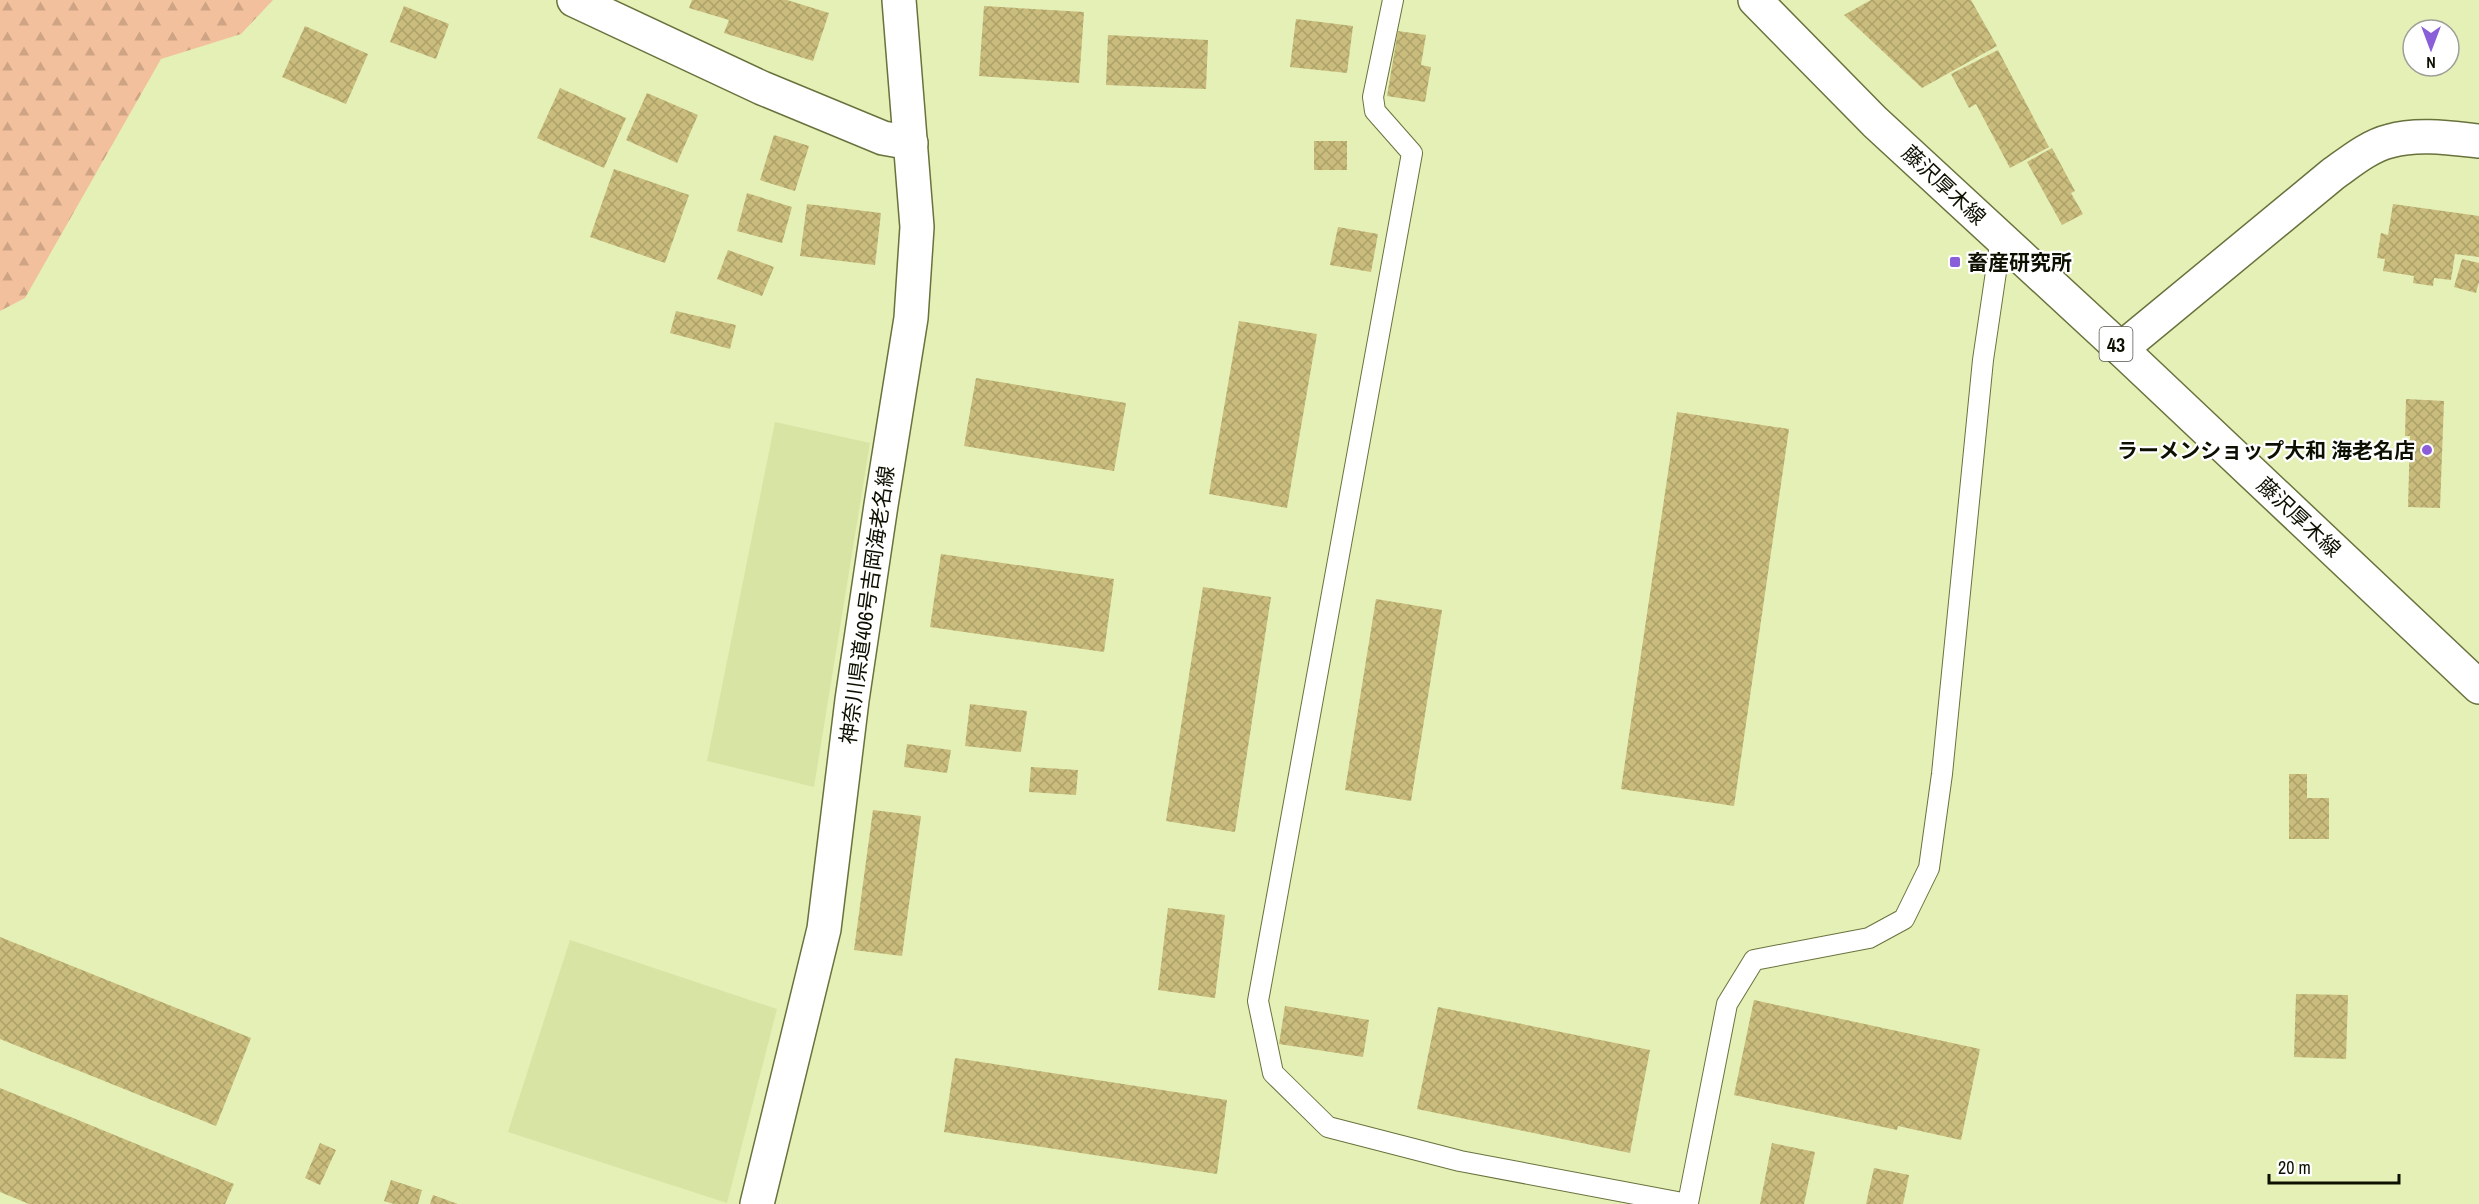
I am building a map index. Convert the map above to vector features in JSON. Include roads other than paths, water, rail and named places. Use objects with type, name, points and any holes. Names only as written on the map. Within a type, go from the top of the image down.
[{"type":"main road","points":[[574,0],[762,88],[883,138],[911,143]]},
{"type":"main road","name":"神奈川県道406号吉岡海老名線","points":[[757,1204],[824,929],[880,504],[911,318],[917,227],[899,0]]},
{"type":"main road","name":"藤沢厚木線","points":[[1755,0],[1875,122],[2121,349],[2479,687]]},
{"type":"main road","points":[[2121,349],[2333,174],[2363,153],[2390,141],[2433,137],[2479,141]]},
{"type":"lane","points":[[1393,0],[1373,97],[1375,111],[1412,153],[1258,1001],[1274,1073],[1328,1127],[1460,1161],[1688,1203],[1727,1004],[1754,960],[1869,938],[1904,919],[1929,868],[1942,774],[1983,360],[2001,238]]},
{"type":"place","name":"畜産研究所","points":[[1955,262]]},
{"type":"place","name":"ラーメンショップ大和 海老名店","points":[[2427,450]]}]
